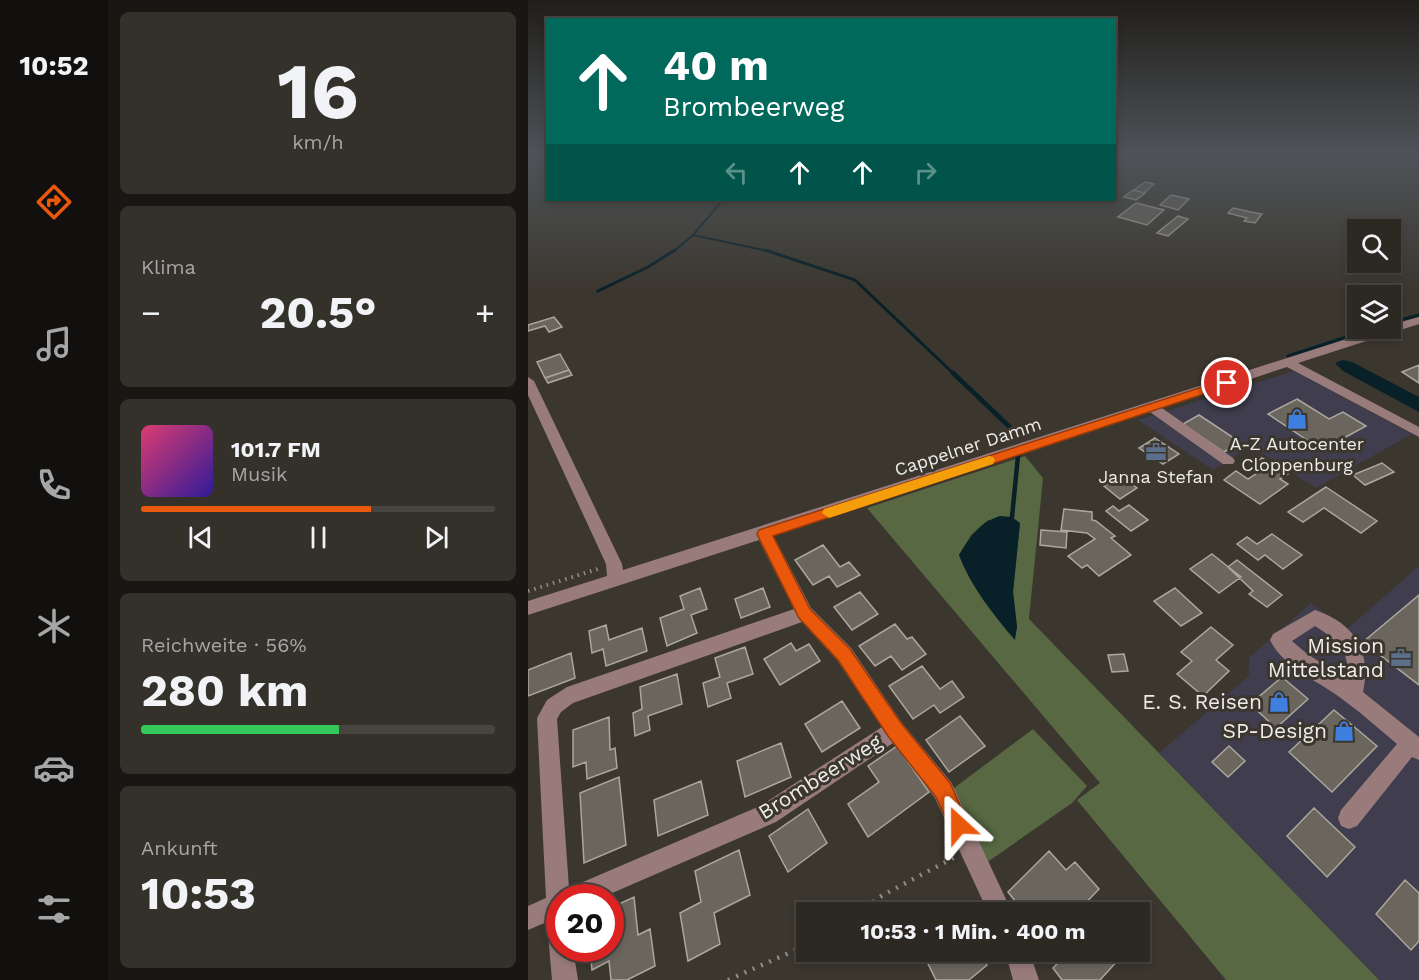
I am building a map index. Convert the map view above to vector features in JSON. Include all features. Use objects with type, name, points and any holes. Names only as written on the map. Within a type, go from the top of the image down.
[{"type":"street","name":"Cappelner Damm","points":[[528,608],[764,534],[1419,320]]},
{"type":"street","points":[[1404,325],[1419,333]]},
{"type":"street","points":[[1289,363],[1419,433]]},
{"type":"street","points":[[528,381],[614,564],[616,580]]},
{"type":"street","points":[[1152,407],[1228,460]]},
{"type":"street","name":"Brombeerweg","points":[[606,884],[768,814],[895,730],[844,654],[805,613],[764,534]]},
{"type":"street","points":[[562,884],[547,718],[554,706],[567,696],[805,613]]},
{"type":"street","points":[[1349,818],[1415,747],[1353,695],[1299,659],[1279,640],[1315,617],[1340,633],[1358,655],[1358,678],[1353,695]]},
{"type":"street","points":[[895,730],[943,790],[995,902]]},
{"type":"street","name":"Brombeerweg","points":[[528,918],[546,910]]},
{"type":"street","points":[[563,962],[565,980]]},
{"type":"street","points":[[1020,962],[1026,980]]},
{"type":"path","points":[[873,902],[970,849]]},
{"type":"path","points":[[728,980],[796,950]]},
{"type":"shaded area","name":"A-Z Autocenter Cloppenburg","points":[[1294,371],[1412,434],[1316,488],[1251,446],[1213,470],[1138,420]]},
{"type":"shaded area","points":[[1419,566],[1419,980],[1379,980],[1159,753],[1249,676],[1249,658],[1311,603],[1346,630]]},
{"type":"green space","points":[[1025,456],[1043,478],[1029,619],[1379,980],[1226,980],[1077,800],[1100,783],[867,508]],"holes":[[[988,520],[1020,523],[1013,592],[1017,627],[1014,639],[976,589],[959,555],[971,535]]]},
{"type":"green space","points":[[1033,729],[1087,786],[1072,803],[986,863],[950,791]]},
{"type":"water","points":[[1343,360],[1352,362],[1419,397],[1419,412],[1343,371],[1335,363]]},
{"type":"water","points":[[1000,516],[1012,517],[1020,523],[1013,592],[1017,627],[1015,640],[976,589],[959,555],[981,526]]},
{"type":"building","points":[[1166,200],[1188,200],[1178,210],[1160,205]]},
{"type":"building","points":[[1136,203],[1164,210],[1147,225],[1118,217]]},
{"type":"building","points":[[1233,208],[1262,214],[1255,223],[1244,221],[1247,218],[1228,213]]},
{"type":"building","points":[[1178,216],[1188,219],[1168,236],[1157,233]]},
{"type":"building","points":[[554,317],[562,327],[549,332],[545,326],[528,331],[528,325]]},
{"type":"building","points":[[560,354],[569,370],[545,378],[537,362]]},
{"type":"building","points":[[1419,365],[1419,383],[1402,372]]},
{"type":"building","points":[[569,370],[572,375],[548,383],[545,378]]},
{"type":"building","points":[[1297,399],[1329,419],[1343,412],[1366,426],[1322,450],[1268,414]]},
{"type":"building","points":[[1199,415],[1240,442],[1224,452],[1183,424]]},
{"type":"building","points":[[1155,438],[1179,454],[1163,464],[1139,448]]},
{"type":"building","points":[[1262,458],[1288,474],[1280,479],[1288,484],[1260,504],[1224,480],[1236,471],[1248,479],[1260,471],[1251,466]]},
{"type":"building","points":[[1382,463],[1394,472],[1365,485],[1353,475]]},
{"type":"building","points":[[1121,476],[1137,488],[1120,499],[1104,486]]},
{"type":"building","points":[[1326,487],[1377,521],[1361,533],[1324,508],[1303,522],[1288,512]]},
{"type":"building","points":[[1129,505],[1148,520],[1131,531],[1106,511],[1113,506],[1119,511]]},
{"type":"building","points":[[1064,509],[1092,512],[1092,520],[1115,536],[1111,538],[1131,555],[1099,576],[1087,565],[1082,568],[1068,556],[1095,539],[1087,533],[1061,530]]},
{"type":"building","points":[[1041,530],[1067,532],[1066,548],[1040,545]]},
{"type":"building","points":[[1272,534],[1302,555],[1283,569],[1265,555],[1258,560],[1237,544],[1247,537],[1257,544]]},
{"type":"building","points":[[823,545],[840,567],[849,562],[860,575],[837,587],[829,576],[813,585],[795,560]]},
{"type":"building","points":[[1212,554],[1241,577],[1219,593],[1190,569]]},
{"type":"building","points":[[1237,560],[1282,595],[1267,607],[1249,594],[1253,591],[1228,567]]},
{"type":"building","points":[[700,588],[707,609],[691,615],[697,633],[667,646],[660,618],[684,609],[680,596]]},
{"type":"building","points":[[763,588],[770,607],[741,618],[735,599]]},
{"type":"building","points":[[1175,588],[1202,613],[1181,626],[1154,601]]},
{"type":"building","points":[[860,592],[878,614],[852,630],[834,607]]},
{"type":"building","points":[[1419,595],[1419,685],[1363,642]]},
{"type":"building","points":[[895,624],[907,639],[912,637],[926,654],[902,670],[891,656],[875,666],[859,646]]},
{"type":"building","points":[[606,625],[609,640],[642,628],[647,651],[606,666],[603,649],[592,653],[589,631]]},
{"type":"building","points":[[1211,627],[1233,645],[1216,660],[1229,671],[1203,696],[1177,674],[1192,661],[1181,652]]},
{"type":"building","points":[[791,643],[796,651],[809,644],[820,661],[780,685],[764,659]]},
{"type":"building","points":[[745,647],[753,674],[727,683],[731,698],[708,707],[703,683],[720,677],[715,658]]},
{"type":"building","points":[[571,653],[575,678],[528,696],[528,670]]},
{"type":"building","points":[[1124,654],[1128,671],[1112,672],[1108,655]]},
{"type":"building","points":[[922,666],[940,689],[952,681],[964,697],[940,713],[934,705],[913,719],[889,686]]},
{"type":"building","points":[[677,674],[682,704],[648,716],[650,730],[635,736],[633,713],[642,709],[640,687]]},
{"type":"building","name":"E. S. Reisen","points":[[1282,677],[1308,699],[1276,728],[1250,704]]},
{"type":"building","points":[[842,701],[860,728],[822,752],[805,724]]},
{"type":"building","points":[[1334,710],[1377,746],[1332,792],[1289,752]]},
{"type":"building","points":[[960,716],[985,746],[949,772],[926,740]]},
{"type":"building","points":[[609,717],[610,750],[615,748],[617,768],[587,779],[586,762],[573,767],[573,730]]},
{"type":"building","points":[[781,743],[791,777],[745,797],[737,761]]},
{"type":"building","points":[[897,746],[929,792],[868,837],[848,804],[879,782],[868,766]]},
{"type":"building","points":[[1229,746],[1245,761],[1228,777],[1212,762]]},
{"type":"building","points":[[619,777],[626,845],[584,863],[580,793]]},
{"type":"building","points":[[701,781],[708,815],[658,836],[654,800]]},
{"type":"building","points":[[1314,808],[1355,847],[1327,877],[1287,836]]},
{"type":"building","points":[[808,809],[827,843],[788,872],[769,836]]},
{"type":"building","points":[[739,850],[750,895],[714,913],[720,944],[688,961],[680,913],[701,902],[695,871]]},
{"type":"building","points":[[1049,851],[1066,870],[1075,862],[1099,889],[1087,902],[1016,902],[1008,892]]},
{"type":"building","points":[[1405,880],[1419,893],[1419,941],[1411,950],[1376,914]]},
{"type":"building","points":[[634,897],[638,935],[650,929],[655,966],[627,980],[611,980],[609,962],[624,962],[624,902]]},
{"type":"building","points":[[591,962],[607,962],[592,970]]},
{"type":"building","points":[[927,962],[985,962],[987,965],[969,980],[936,980]]},
{"type":"building","points":[[1059,962],[1116,962],[1100,980],[1062,980],[1053,968]]},
{"type":"waterway","points":[[693,235],[722,201]]},
{"type":"waterway","points":[[673,252],[693,235]]},
{"type":"waterway","points":[[693,235],[769,251]]},
{"type":"waterway","points":[[598,291],[648,267],[675,250]]},
{"type":"waterway","points":[[765,250],[769,251]]},
{"type":"waterway","points":[[769,251],[855,280],[955,375]]},
{"type":"waterway","points":[[1401,320],[1419,315]]},
{"type":"waterway","points":[[1288,356],[1347,337]]},
{"type":"waterway","points":[[953,373],[1014,431],[1014,438]]},
{"type":"waterway","points":[[1012,517],[1018,456]]},
{"type":"slow traffic","points":[[829,513],[989,460]]},
{"type":"place","name":"A-Z Autocenter Cloppenburg","points":[[1297,419]]},
{"type":"place","name":"Janna Stefan","points":[[1156,452]]},
{"type":"place","name":"Mission Mittelstand","points":[[1401,658]]},
{"type":"place","name":"E. S. Reisen","points":[[1279,702]]},
{"type":"place","name":"SP-Design","points":[[1344,731]]},
{"type":"route","points":[[959,825],[943,790],[895,730],[844,654],[805,613],[764,534],[1227,383]]}]
